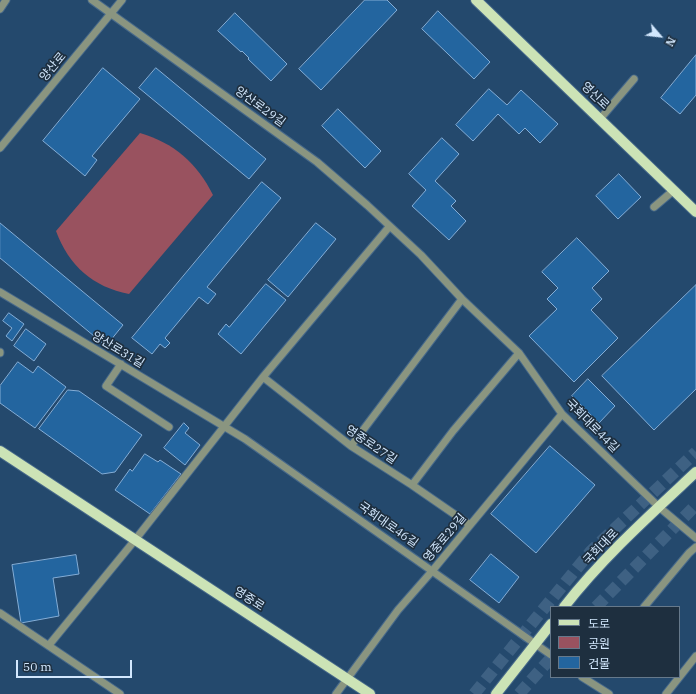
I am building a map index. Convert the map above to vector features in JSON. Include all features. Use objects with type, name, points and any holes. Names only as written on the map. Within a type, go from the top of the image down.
[{"type":"main road","name":"영신로","points":[[476,0],[696,212]]},
{"type":"main road","name":"영중로","points":[[0,451],[370,694]]},
{"type":"main road","name":"국회대로","points":[[565,606],[577,591],[659,507],[696,472]]},
{"type":"main road","points":[[496,694],[550,625]]},
{"type":"street","points":[[0,9],[6,0]]},
{"type":"street","name":"양산로29길","points":[[92,0],[317,162],[389,227]]},
{"type":"street","name":"양산로","points":[[0,148],[122,0]]},
{"type":"street","points":[[600,119],[634,79]]},
{"type":"street","points":[[654,207],[674,190]]},
{"type":"street","points":[[49,645],[136,540],[263,377],[389,227]]},
{"type":"street","name":"국회대로44길","points":[[389,227],[421,255],[462,299],[519,353],[562,414],[659,507]]},
{"type":"street","name":"양산로31길","points":[[0,292],[226,426]]},
{"type":"street","points":[[351,446],[462,299]]},
{"type":"street","points":[[412,485],[453,431],[519,353]]},
{"type":"street","points":[[121,364],[106,386],[169,427]]},
{"type":"street","name":"영중로27길","points":[[263,377],[351,446],[412,485],[470,525]]},
{"type":"street","name":"영중로29길","points":[[348,679],[398,610],[562,414]]},
{"type":"street","name":"국회대로46길","points":[[226,426],[433,570],[536,644]]},
{"type":"street","points":[[659,507],[696,538]]},
{"type":"street","points":[[645,606],[689,552],[696,547]]},
{"type":"street","points":[[0,614],[49,645],[120,694]]},
{"type":"street","points":[[536,644],[550,653]]},
{"type":"street","points":[[680,676],[696,656]]},
{"type":"street","points":[[587,678],[610,694]]},
{"type":"street","points":[[666,694],[679,678]]},
{"type":"street","points":[[336,694],[348,679]]},
{"type":"green space","points":[[140,133],[164,142],[183,156],[200,173],[213,195],[129,294],[104,286],[84,273],[68,255],[56,231]]},
{"type":"building","points":[[365,0],[387,0],[397,10],[321,90],[299,69]]},
{"type":"building","points":[[438,11],[490,62],[474,79],[422,29]]},
{"type":"building","points":[[235,13],[287,64],[271,81],[248,59],[249,58],[242,51],[241,52],[218,31]]},
{"type":"building","points":[[696,55],[696,95],[680,114],[661,98]]},
{"type":"building","points":[[103,68],[140,99],[92,156],[97,160],[85,176],[43,141]]},
{"type":"building","points":[[156,68],[266,159],[249,179],[139,88]]},
{"type":"building","points":[[489,89],[507,105],[521,90],[558,124],[540,143],[525,128],[519,134],[498,114],[473,141],[456,125]]},
{"type":"building","points":[[338,109],[381,151],[365,168],[322,126]]},
{"type":"building","points":[[442,138],[459,154],[435,181],[456,201],[451,206],[466,221],[449,240],[412,206],[426,190],[409,174]]},
{"type":"building","points":[[619,174],[641,197],[618,219],[596,196]]},
{"type":"building","points":[[262,182],[281,198],[207,287],[216,294],[208,304],[199,297],[165,338],[170,343],[165,348],[160,344],[152,354],[132,338]]},
{"type":"building","points":[[0,223],[123,325],[106,346],[0,258]]},
{"type":"building","points":[[316,223],[336,239],[288,297],[268,280]]},
{"type":"building","points":[[577,238],[609,271],[592,288],[602,299],[591,310],[618,338],[574,382],[529,336],[557,309],[547,299],[558,288],[542,272]]},
{"type":"building","points":[[266,284],[286,300],[241,354],[218,334],[226,324],[229,327]]},
{"type":"building","points":[[696,285],[696,389],[654,430],[602,376]]},
{"type":"building","points":[[9,313],[24,324],[12,341],[6,336],[12,328],[3,321]]},
{"type":"building","points":[[26,329],[46,344],[34,361],[14,346]]},
{"type":"building","points":[[18,362],[33,373],[38,366],[66,387],[35,428],[0,403],[0,386]]},
{"type":"building","points":[[588,379],[615,406],[599,423],[572,396]]},
{"type":"building","points":[[68,390],[79,391],[142,435],[115,472],[102,474],[39,429]]},
{"type":"building","points":[[184,423],[189,428],[185,433],[200,445],[185,465],[164,448]]},
{"type":"building","points":[[550,446],[595,485],[536,553],[491,514]]},
{"type":"building","points":[[145,454],[158,462],[160,460],[181,474],[150,514],[115,490],[130,469],[132,471]]},
{"type":"building","points":[[491,554],[519,577],[499,603],[470,580]]},
{"type":"building","points":[[76,555],[79,574],[53,578],[59,616],[21,623],[12,565]]},
{"type":"tunnel","points":[[474,694],[591,551],[696,452]]},
{"type":"tunnel","points":[[597,606],[696,505]]},
{"type":"tunnel","points":[[519,694],[550,659]]}]
